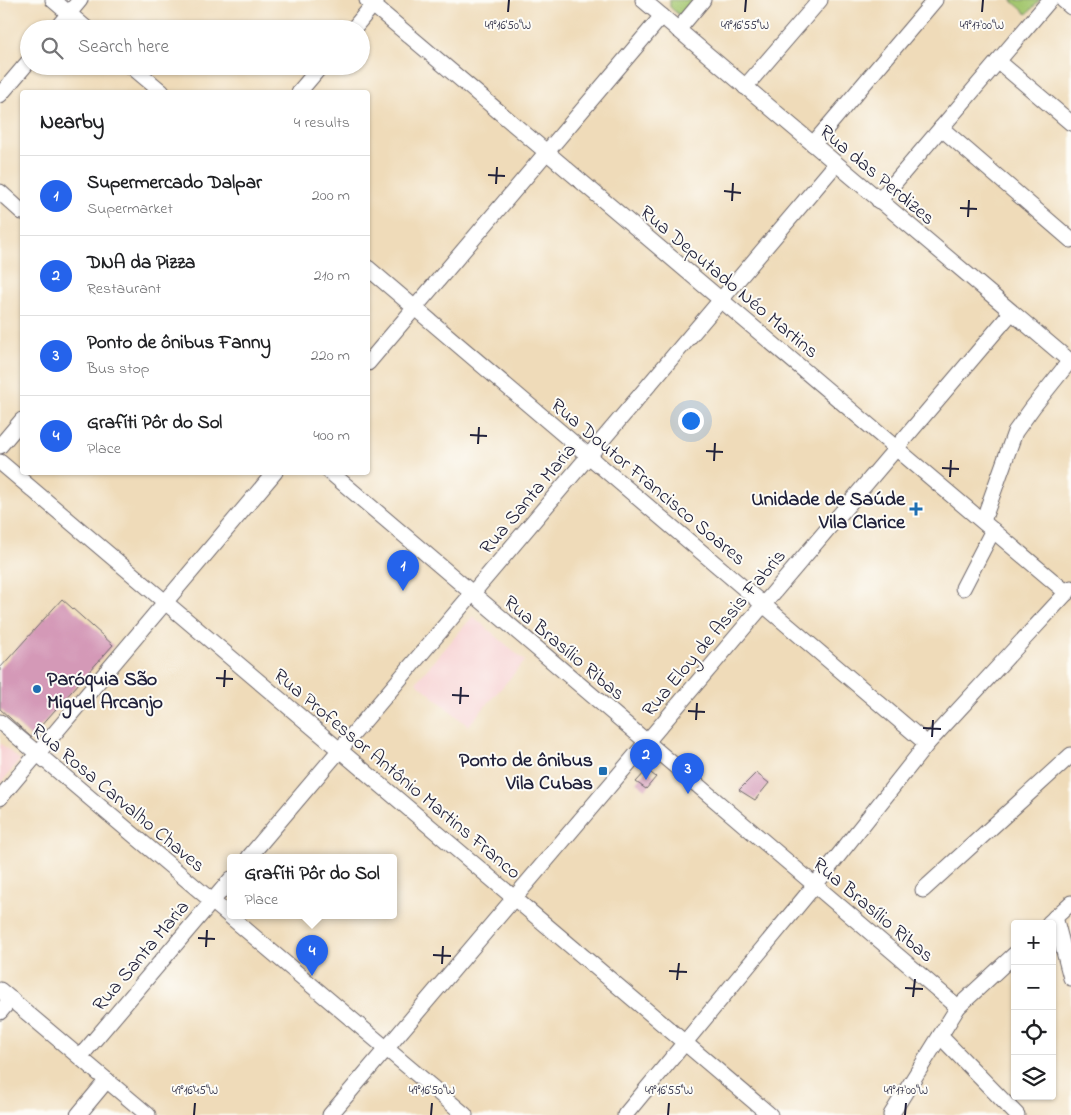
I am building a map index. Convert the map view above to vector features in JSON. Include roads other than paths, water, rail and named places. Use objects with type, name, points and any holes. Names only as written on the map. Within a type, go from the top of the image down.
[{"type":"street","points":[[53,0],[76,20]]},
{"type":"street","points":[[64,20],[80,0]]},
{"type":"street","name":"Rua das Perdizes","points":[[643,0],[1070,362]]},
{"type":"street","points":[[370,361],[662,16],[661,0]]},
{"type":"street","points":[[678,30],[703,0]]},
{"type":"street","points":[[745,87],[820,0]]},
{"type":"street","points":[[812,144],[935,0]]},
{"type":"street","points":[[879,201],[1050,0]]},
{"type":"street","points":[[1063,0],[1071,7]]},
{"type":"street","points":[[360,20],[373,2]]},
{"type":"street","name":"Rua Deputado Néo Martins","points":[[373,2],[546,152],[988,526],[1069,590]]},
{"type":"street","points":[[998,61],[1071,123]]},
{"type":"street","points":[[0,95],[20,72]]},
{"type":"street","points":[[142,75],[160,90]]},
{"type":"street","points":[[301,90],[313,75]]},
{"type":"street","points":[[941,128],[1071,240]]},
{"type":"street","name":"Rua Santa Maria","points":[[252,854],[836,164]]},
{"type":"street","points":[[0,192],[20,210]]},
{"type":"street","name":"Rua Doutor Francisco Soares","points":[[370,270],[927,744]]},
{"type":"street","name":"Rua Eloy de Assis Fabris","points":[[330,1115],[1011,313]]},
{"type":"street","points":[[963,588],[988,526],[1016,432],[1033,407],[1070,362]]},
{"type":"street","points":[[0,446],[20,422]]},
{"type":"street","name":"Rua Professor Antônio Martins Franco","points":[[0,462],[770,1115]]},
{"type":"street","points":[[0,798],[272,475]]},
{"type":"street","name":"Rua Brasílio Ribas","points":[[333,475],[958,1007]]},
{"type":"street","points":[[626,1115],[816,885],[927,744],[1069,590]]},
{"type":"street","name":"Rua Rosa Carvalho Chaves","points":[[0,722],[227,914]]},
{"type":"street","points":[[923,890],[1071,755]]},
{"type":"street","name":"Rua Santa Maria","points":[[80,1057],[227,884]]},
{"type":"street","points":[[1052,920],[1071,903]]},
{"type":"street","name":"Rua Rosa Carvalho Chaves","points":[[233,919],[464,1115]]},
{"type":"street","points":[[1056,932],[1071,978]]},
{"type":"street","points":[[891,1115],[958,1007],[1011,958]]},
{"type":"street","points":[[0,1012],[6,994],[148,1115]]},
{"type":"street","points":[[940,1036],[1017,1115]]},
{"type":"street","points":[[78,1115],[107,1080]]},
{"type":"place","name":"Unidade de Saúde Vila Clarice","points":[[916,509]]},
{"type":"place","name":"Supermercado Dalpar","points":[[403,591]]},
{"type":"place","name":"Paróquia São Miguel Arcanjo","points":[[37,689]]},
{"type":"place","name":"Ponto de ônibus Vila Cubas","points":[[603,771]]},
{"type":"place","name":"DNA da Pizza","points":[[646,780]]},
{"type":"place","name":"Ponto de ônibus Fanny","points":[[688,794]]},
{"type":"place","name":"Grafíti Pôr do Sol","points":[[312,976]]}]
